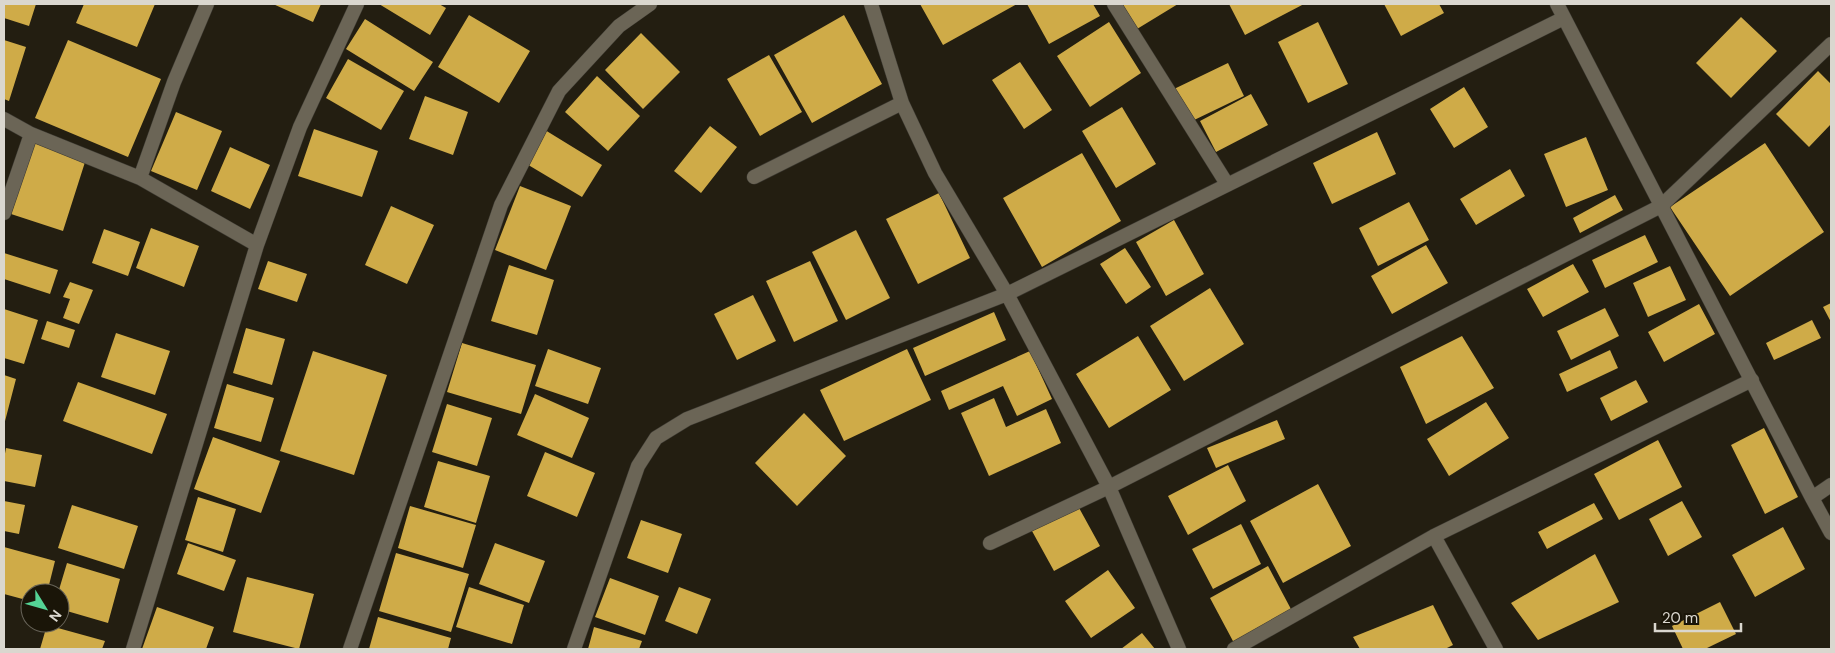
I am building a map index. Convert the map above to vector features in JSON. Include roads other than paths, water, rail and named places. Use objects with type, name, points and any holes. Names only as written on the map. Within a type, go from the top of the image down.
[{"type":"street","points":[[140,178],[174,82],[207,4]]},
{"type":"street","points":[[133,649],[257,245],[300,127],[357,4]]},
{"type":"street","points":[[350,649],[501,205],[559,90],[619,26],[650,4]]},
{"type":"street","points":[[871,4],[902,103],[935,173],[1007,294],[1109,487],[1179,649]]},
{"type":"street","points":[[1114,4],[1227,184]]},
{"type":"street","points":[[1557,4],[1831,533]]},
{"type":"street","points":[[574,649],[638,466],[656,438],[687,419],[1007,294],[1564,18]]},
{"type":"street","points":[[990,543],[1109,487],[1661,206],[1831,44]]},
{"type":"street","points":[[754,177],[902,103]]},
{"type":"street","points":[[4,119],[31,134],[140,178],[257,245]]},
{"type":"street","points":[[4,213],[31,134]]},
{"type":"street","points":[[1234,649],[1434,536],[1752,380]]},
{"type":"street","points":[[1812,498],[1831,485]]},
{"type":"street","points":[[1434,536],[1496,649]]}]
